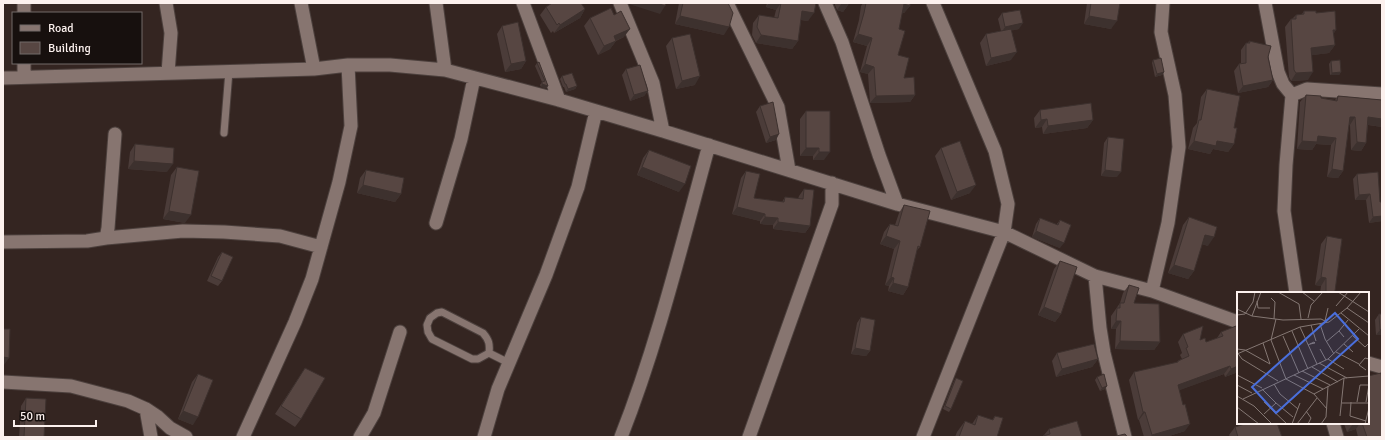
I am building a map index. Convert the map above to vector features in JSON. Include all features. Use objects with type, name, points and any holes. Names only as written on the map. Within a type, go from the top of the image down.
[{"type":"street","points":[[166,3],[171,33],[168,73]]},
{"type":"street","points":[[301,3],[314,69]]},
{"type":"street","points":[[436,3],[445,70]]},
{"type":"street","points":[[523,3],[559,100]]},
{"type":"street","points":[[620,3],[653,83],[663,130]]},
{"type":"street","points":[[728,3],[778,107],[789,170]]},
{"type":"street","points":[[825,3],[842,42],[879,155],[897,204]]},
{"type":"street","points":[[923,437],[1004,232],[1008,204],[995,151],[933,3]]},
{"type":"street","points":[[1152,291],[1168,223],[1179,147],[1175,95],[1161,32],[1163,3]]},
{"type":"street","points":[[1265,3],[1278,72],[1283,84],[1292,95],[1284,211],[1296,292]]},
{"type":"street","points":[[24,64],[24,77]]},
{"type":"street","points":[[243,437],[295,322],[312,279],[339,182],[351,126],[348,64]]},
{"type":"street","points":[[3,78],[314,69],[348,64],[390,65],[445,70],[559,100],[663,130],[897,204],[1004,232],[1095,276],[1152,291],[1237,322]]},
{"type":"street","points":[[436,223],[461,139],[474,78]]},
{"type":"street","points":[[1292,95],[1307,89],[1382,94]]},
{"type":"street","points":[[484,437],[498,389],[546,275],[578,188],[596,111]]},
{"type":"street","points":[[106,238],[109,222],[115,134]]},
{"type":"street","points":[[621,437],[630,414],[662,315],[709,145]]},
{"type":"street","points":[[749,437],[832,204],[832,183]]},
{"type":"street","points":[[3,242],[87,241],[184,231],[280,236],[321,247]]},
{"type":"street","points":[[1095,276],[1104,353],[1125,437]]},
{"type":"street","points":[[360,437],[374,413],[400,332]]},
{"type":"street","points":[[1369,363],[1382,367]]},
{"type":"street","points":[[3,382],[71,386],[128,401],[146,409],[170,428],[184,436]]},
{"type":"street","points":[[146,409],[151,437]]},
{"type":"street","points":[[1333,424],[1337,437]]},
{"type":"lane","points":[[224,133],[229,71]]},
{"type":"lane","points":[[442,312],[483,333],[488,338],[490,344],[489,353],[478,359],[472,359],[432,340],[428,332],[427,325],[430,318],[437,313],[442,312]]},
{"type":"lane","points":[[489,353],[509,363]]},
{"type":"building","points":[[552,3],[581,3],[585,9],[560,25],[559,23],[557,25],[546,7]]},
{"type":"building","points":[[657,3],[666,3],[665,6]]},
{"type":"building","points":[[683,3],[728,3],[733,13],[729,27],[680,16]]},
{"type":"building","points":[[781,3],[816,3],[814,13],[802,11],[798,41],[761,35],[757,27],[759,15],[778,18]]},
{"type":"building","points":[[866,3],[910,3],[910,6],[904,4],[899,29],[905,31],[898,55],[909,58],[904,78],[914,77],[915,95],[876,96],[874,67],[865,64],[872,38],[858,34]]},
{"type":"building","points":[[1091,3],[1120,3],[1117,21],[1089,16]]},
{"type":"building","points":[[611,8],[614,15],[621,11],[630,29],[614,36],[616,41],[604,46],[590,18]]},
{"type":"building","points":[[1020,10],[1023,23],[1005,27],[1002,13]]},
{"type":"building","points":[[1304,11],[1316,11],[1316,13],[1335,11],[1336,30],[1333,30],[1335,45],[1311,48],[1313,72],[1296,73],[1294,70],[1291,19],[1296,19],[1296,15],[1304,14]]},
{"type":"building","points":[[518,22],[526,61],[511,64],[502,26]]},
{"type":"building","points":[[1011,29],[1017,52],[991,58],[986,34]]},
{"type":"building","points":[[690,34],[700,76],[682,81],[672,38]]},
{"type":"building","points":[[1249,41],[1271,46],[1268,57],[1273,80],[1243,86],[1239,64],[1246,63],[1246,43],[1250,43]]},
{"type":"building","points":[[1161,58],[1164,72],[1157,74],[1153,60]]},
{"type":"building","points":[[1340,60],[1341,72],[1332,73],[1331,61]]},
{"type":"building","points":[[539,62],[548,86],[542,84],[542,82],[545,81],[537,63]]},
{"type":"building","points":[[640,65],[648,91],[634,95],[626,69]]},
{"type":"building","points":[[572,73],[577,86],[568,89],[562,76]]},
{"type":"building","points":[[1207,89],[1240,96],[1234,128],[1237,128],[1234,144],[1217,141],[1216,146],[1194,141],[1199,120],[1201,120]]},
{"type":"building","points":[[1306,95],[1321,96],[1321,98],[1337,101],[1338,96],[1382,100],[1382,119],[1368,117],[1366,143],[1357,142],[1355,117],[1350,117],[1343,171],[1332,169],[1336,138],[1318,136],[1317,142],[1302,141]]},
{"type":"building","points":[[773,102],[779,134],[770,137],[760,106]]},
{"type":"building","points":[[1091,103],[1093,120],[1048,126],[1047,119],[1041,120],[1040,110]]},
{"type":"building","points":[[806,111],[830,111],[830,152],[819,152],[819,148],[806,148]]},
{"type":"building","points":[[1108,137],[1124,139],[1121,172],[1105,170]]},
{"type":"building","points":[[960,141],[976,185],[957,192],[941,148]]},
{"type":"building","points":[[135,144],[174,148],[173,164],[134,161]]},
{"type":"building","points":[[649,150],[691,166],[685,184],[642,167]]},
{"type":"building","points":[[177,167],[199,171],[191,215],[169,211]]},
{"type":"building","points":[[366,170],[404,178],[401,194],[363,185]]},
{"type":"building","points":[[746,171],[760,174],[754,198],[784,202],[785,197],[803,199],[804,189],[814,190],[810,226],[778,222],[778,218],[765,217],[765,214],[737,207]]},
{"type":"building","points":[[1378,172],[1380,202],[1382,202],[1382,216],[1373,217],[1370,194],[1359,195],[1357,174]]},
{"type":"building","points":[[904,205],[930,211],[920,247],[918,246],[908,287],[893,283],[894,278],[891,277],[900,241],[886,236],[890,224],[898,226]]},
{"type":"building","points":[[1189,217],[1217,227],[1214,237],[1205,235],[1194,271],[1174,265]]},
{"type":"building","points":[[1040,218],[1058,225],[1060,220],[1071,225],[1064,243],[1036,231]]},
{"type":"building","points":[[1327,236],[1342,239],[1335,291],[1350,292],[1326,292],[1326,278],[1321,277]]},
{"type":"building","points":[[222,252],[233,257],[222,281],[211,276]]},
{"type":"building","points":[[1060,261],[1077,267],[1061,314],[1044,307]]},
{"type":"building","points":[[1129,285],[1139,288],[1134,303],[1159,304],[1160,342],[1120,341],[1121,321],[1116,321],[1117,308],[1120,308],[1120,303],[1124,303]]},
{"type":"building","points":[[1379,314],[1382,314],[1382,329],[1380,330]]},
{"type":"building","points":[[861,317],[875,320],[870,351],[855,348]]},
{"type":"building","points":[[1203,326],[1200,340],[1205,338],[1206,342],[1223,336],[1221,332],[1236,326],[1237,366],[1231,369],[1230,366],[1178,385],[1190,424],[1152,435],[1145,412],[1143,412],[1134,372],[1178,362],[1189,356],[1186,348],[1188,347],[1183,334]]},
{"type":"building","points":[[3,329],[10,329],[9,358],[3,357]]},
{"type":"building","points":[[1094,344],[1098,359],[1062,369],[1057,353]]},
{"type":"building","points":[[305,368],[325,378],[301,419],[281,406]]},
{"type":"building","points":[[1381,373],[1382,437],[1367,437],[1362,424],[1369,424],[1369,376]]},
{"type":"building","points":[[198,374],[213,380],[198,417],[183,411]]},
{"type":"building","points":[[1104,374],[1107,386],[1102,388],[1097,377]]},
{"type":"building","points":[[956,378],[963,381],[951,409],[945,406]]},
{"type":"building","points":[[26,398],[46,399],[44,437],[24,437]]},
{"type":"building","points":[[978,415],[993,420],[995,416],[1003,418],[997,437],[959,437],[965,421],[975,425]]},
{"type":"building","points":[[1077,421],[1082,437],[1043,437],[1050,434],[1049,429]]},
{"type":"building","points":[[1245,424],[1277,424],[1282,437],[1238,437],[1235,427]]},
{"type":"building","points":[[1125,434],[1127,437],[1112,437]]}]
